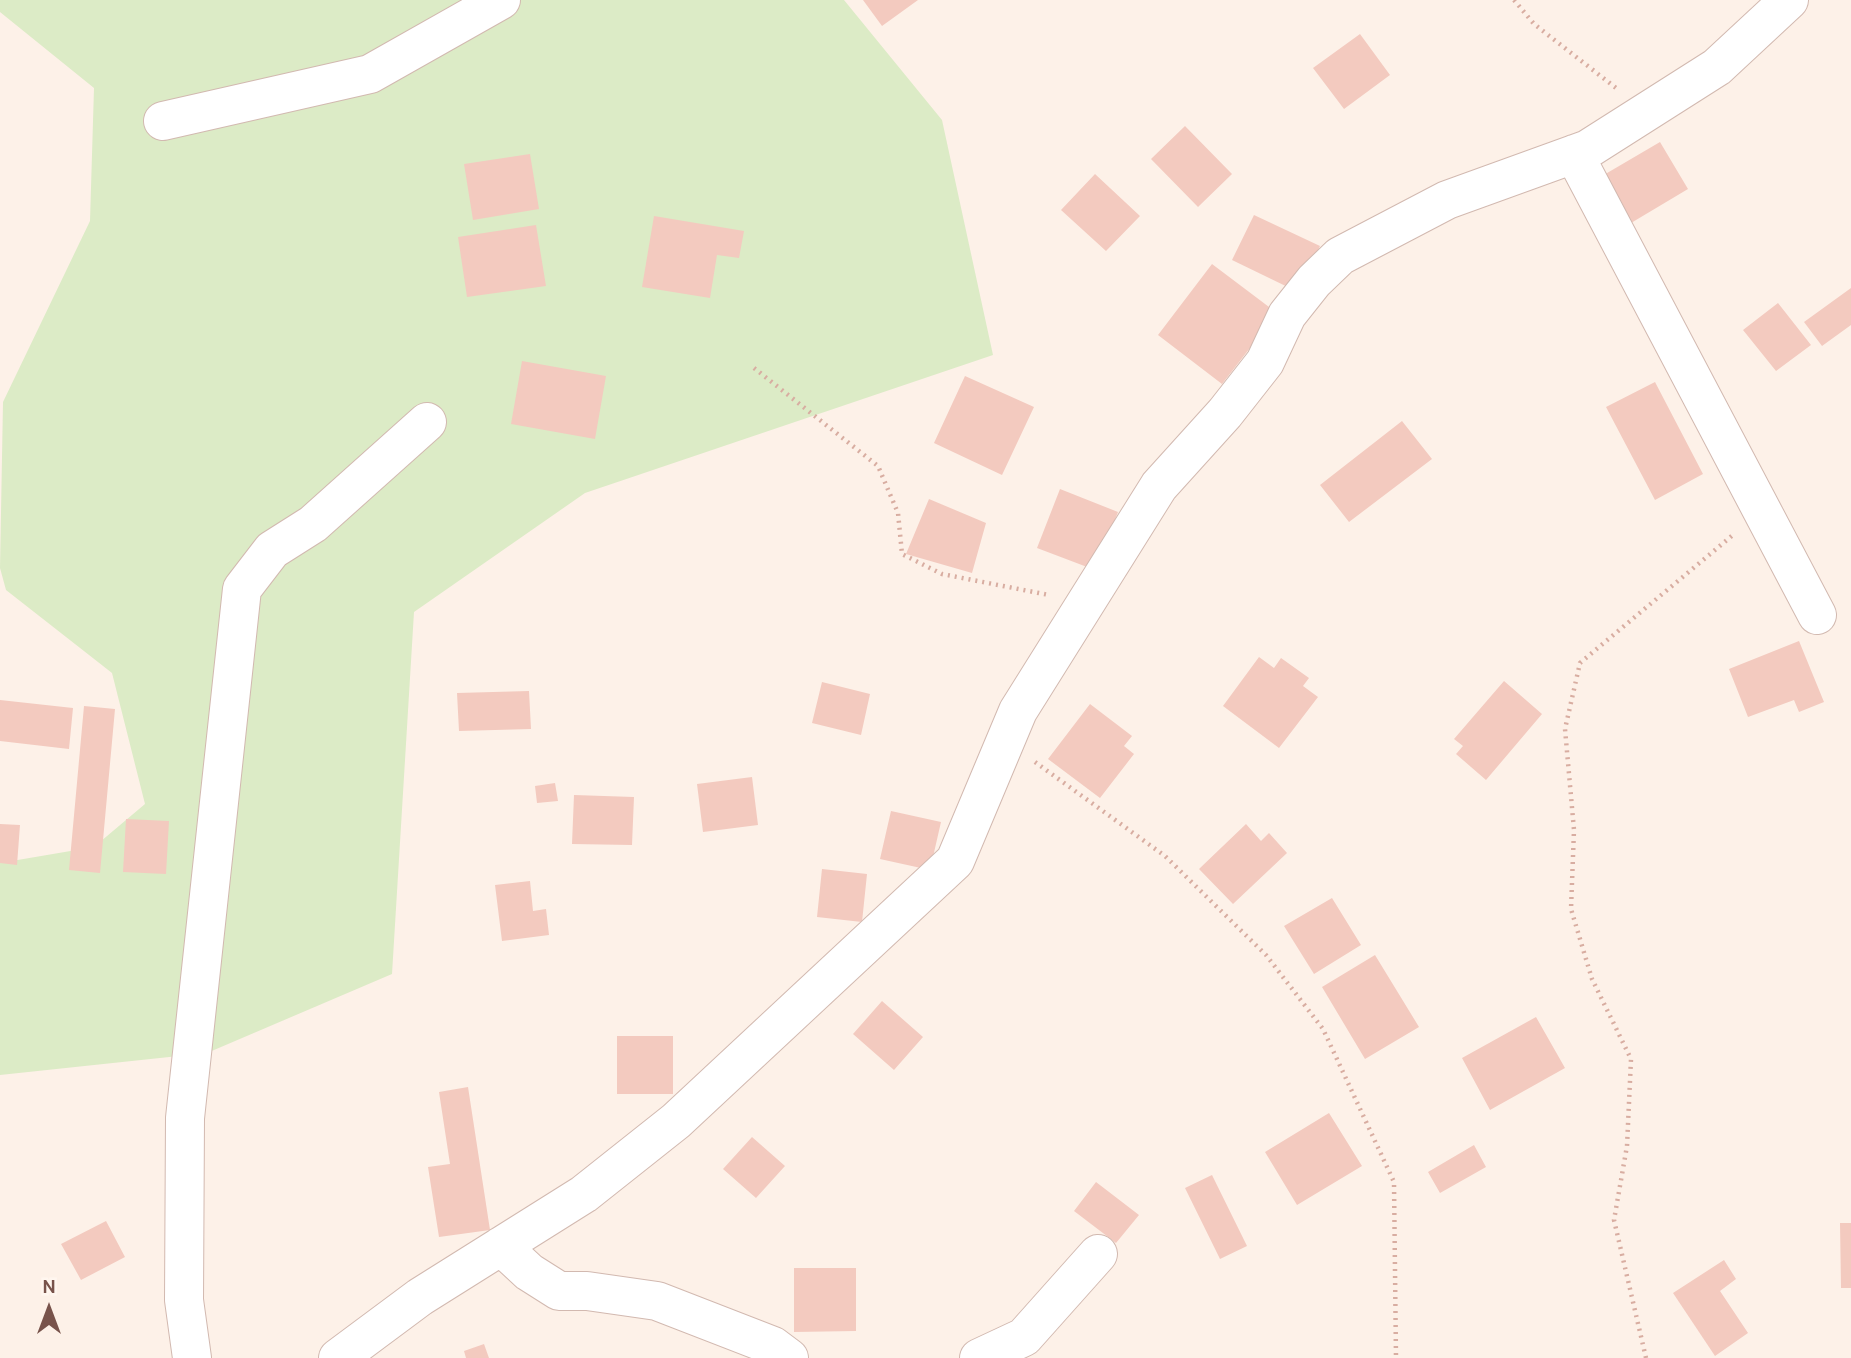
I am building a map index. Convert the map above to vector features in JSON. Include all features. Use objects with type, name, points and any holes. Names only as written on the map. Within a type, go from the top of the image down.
[{"type":"street","points":[[163,121],[370,74],[501,0]]},
{"type":"street","points":[[338,1358],[421,1297],[584,1194],[676,1121],[955,861],[1018,711],[1159,486],[1225,413],[1265,362],[1287,315],[1314,281],[1340,256],[1447,200],[1574,154],[1717,67],[1789,0]]},
{"type":"street","points":[[1574,154],[1817,615]]},
{"type":"street","points":[[192,1358],[184,1300],[185,1118],[242,589],[272,550],[313,524],[426,422]]},
{"type":"street","points":[[501,1246],[529,1272],[559,1291],[587,1291],[657,1301],[773,1346],[789,1358]]},
{"type":"street","points":[[979,1358],[1024,1337],[1098,1254]]},
{"type":"path","points":[[1514,0],[1534,24],[1646,112]]},
{"type":"path","points":[[754,368],[878,466],[898,513],[902,554],[942,574],[1086,603]]},
{"type":"path","points":[[1646,1358],[1614,1220],[1627,1146],[1631,1059],[1592,979],[1571,909],[1574,830],[1565,729],[1580,663],[1762,511]]},
{"type":"path","points":[[1006,741],[1165,856],[1266,955],[1323,1029],[1394,1182],[1396,1358]]},
{"type":"green space","points":[[0,0],[844,0],[942,120],[993,355],[585,493],[414,612],[392,974],[207,1053],[0,1075],[0,863],[94,847],[145,804],[112,673],[6,590],[0,568],[3,402],[90,221],[94,88],[0,12]]},
{"type":"building","points":[[863,0],[918,0],[882,26]]},
{"type":"building","points":[[1360,34],[1390,75],[1344,109],[1313,68]]},
{"type":"building","points":[[1185,126],[1232,174],[1198,207],[1151,159]]},
{"type":"building","points":[[1660,142],[1688,189],[1631,223],[1602,176]]},
{"type":"building","points":[[530,154],[539,209],[473,220],[464,164]]},
{"type":"building","points":[[1095,174],[1140,216],[1106,251],[1061,210]]},
{"type":"building","points":[[1254,215],[1320,246],[1298,292],[1232,260]]},
{"type":"building","points":[[654,216],[744,231],[739,258],[717,255],[710,298],[642,287]]},
{"type":"building","points":[[536,225],[546,286],[467,297],[458,237]]},
{"type":"building","points":[[1212,264],[1277,313],[1222,384],[1158,335]]},
{"type":"building","points":[[1851,288],[1851,325],[1822,346],[1804,322]]},
{"type":"building","points":[[1778,303],[1811,345],[1776,371],[1743,330]]},
{"type":"building","points":[[522,361],[606,376],[595,439],[511,424]]},
{"type":"building","points":[[965,376],[1034,407],[1002,475],[934,443]]},
{"type":"building","points":[[1655,382],[1703,474],[1655,500],[1606,407]]},
{"type":"building","points":[[1402,421],[1432,459],[1349,522],[1320,485]]},
{"type":"building","points":[[1060,489],[1118,512],[1095,570],[1037,548]]},
{"type":"building","points":[[929,499],[986,523],[972,573],[906,554]]},
{"type":"building","points":[[1799,641],[1824,702],[1799,712],[1794,700],[1748,717],[1729,669]]},
{"type":"building","points":[[1259,657],[1274,668],[1281,658],[1309,678],[1303,686],[1318,697],[1279,748],[1223,706]]},
{"type":"building","points":[[1504,681],[1542,714],[1486,780],[1456,754],[1463,746],[1454,739]]},
{"type":"building","points":[[822,682],[870,694],[861,735],[812,723]]},
{"type":"building","points":[[529,691],[531,729],[459,731],[457,693]]},
{"type":"building","points":[[0,700],[73,708],[69,749],[0,741]]},
{"type":"building","points":[[1090,704],[1132,736],[1124,746],[1134,754],[1100,798],[1048,759]]},
{"type":"building","points":[[84,706],[115,709],[100,873],[69,870]]},
{"type":"building","points":[[752,777],[758,825],[703,832],[697,784]]},
{"type":"building","points":[[555,783],[558,801],[537,803],[535,786]]},
{"type":"building","points":[[574,795],[634,797],[632,845],[572,844]]},
{"type":"building","points":[[891,811],[941,822],[930,870],[880,859]]},
{"type":"building","points":[[126,819],[169,821],[166,874],[123,872]]},
{"type":"building","points":[[0,824],[20,825],[17,865],[0,863]]},
{"type":"building","points":[[1246,824],[1261,841],[1269,833],[1287,853],[1233,904],[1199,869]]},
{"type":"building","points":[[822,869],[867,874],[862,922],[817,917]]},
{"type":"building","points":[[530,881],[533,911],[546,909],[549,935],[502,941],[495,885]]},
{"type":"building","points":[[1332,898],[1361,945],[1314,974],[1284,926]]},
{"type":"building","points":[[1375,955],[1419,1027],[1365,1059],[1322,987]]},
{"type":"building","points":[[882,1001],[923,1037],[894,1070],[853,1034]]},
{"type":"building","points":[[1536,1017],[1565,1068],[1490,1110],[1462,1058]]},
{"type":"building","points":[[617,1036],[673,1036],[673,1094],[617,1094]]},
{"type":"building","points":[[468,1087],[490,1230],[439,1237],[428,1167],[450,1164],[439,1092]]},
{"type":"building","points":[[1329,1113],[1362,1166],[1297,1205],[1265,1152]]},
{"type":"building","points":[[752,1137],[785,1166],[756,1198],[723,1169]]},
{"type":"building","points":[[1474,1145],[1486,1167],[1440,1193],[1428,1172]]},
{"type":"building","points":[[1212,1175],[1247,1246],[1220,1259],[1185,1188]]},
{"type":"building","points":[[1096,1182],[1139,1215],[1116,1243],[1074,1211]]},
{"type":"building","points":[[106,1221],[125,1257],[81,1280],[61,1244]]},
{"type":"building","points":[[1840,1223],[1851,1223],[1851,1288],[1841,1288]]},
{"type":"building","points":[[1724,1260],[1736,1279],[1720,1291],[1748,1333],[1715,1356],[1673,1293]]},
{"type":"building","points":[[794,1268],[856,1268],[856,1331],[794,1332]]},
{"type":"building","points":[[484,1344],[489,1358],[466,1358],[464,1351]]}]
